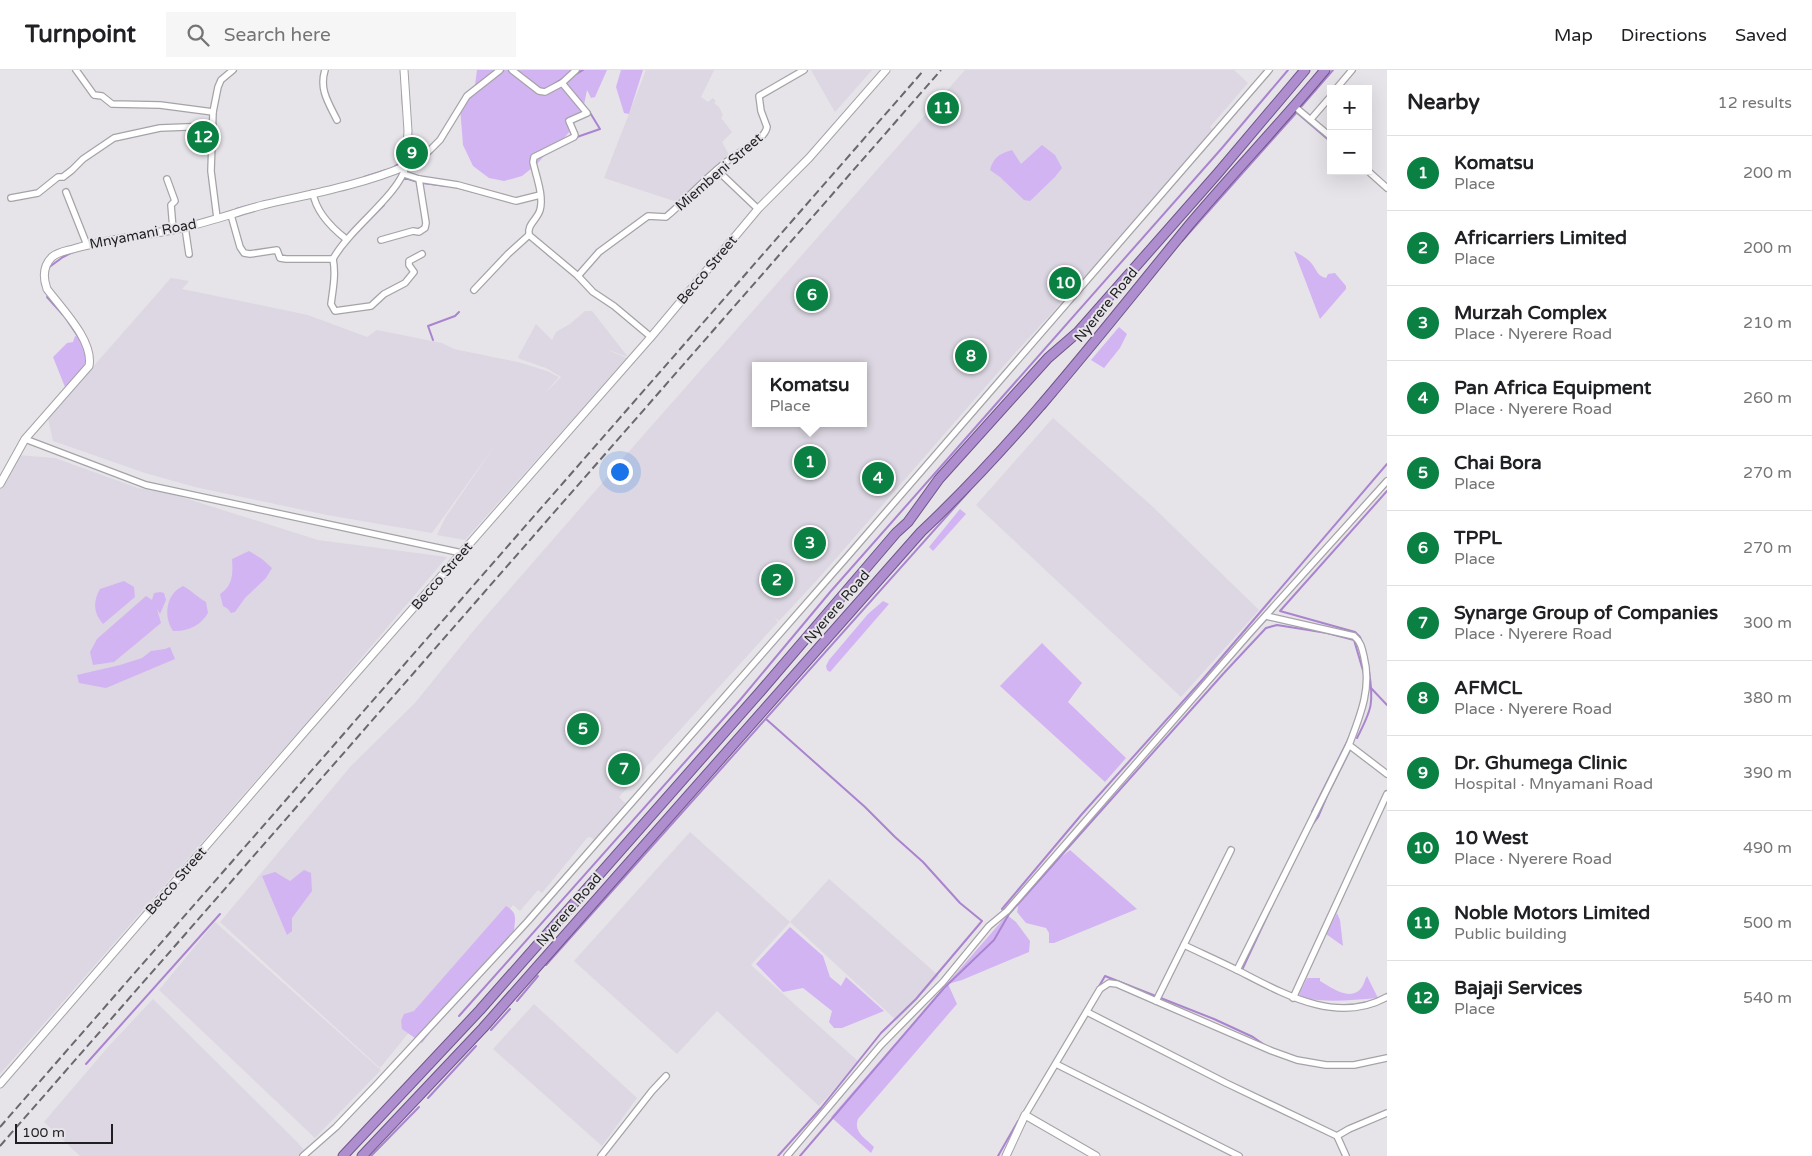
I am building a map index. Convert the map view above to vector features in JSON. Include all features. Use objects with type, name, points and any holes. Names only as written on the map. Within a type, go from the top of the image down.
[{"type":"highway","name":"Nyerere Road","points":[[343,1156],[480,1010],[760,692],[896,532],[908,522],[939,479],[1048,358],[1078,332],[1218,173],[1305,70]]},
{"type":"highway","name":"Nyerere Road","points":[[362,1156],[489,1021],[915,539],[961,495],[1040,408],[1192,222],[1325,70]]},
{"type":"street","points":[[76,70],[94,95],[103,96],[112,104],[160,105],[214,112]]},
{"type":"street","points":[[217,218],[211,171],[214,112],[221,80],[233,70]]},
{"type":"street","points":[[325,70],[322,81],[325,97],[337,120]]},
{"type":"street","points":[[404,70],[408,131],[404,174],[385,199],[346,240],[333,259],[334,285],[330,304],[335,311],[346,311],[371,306],[384,294],[405,283],[414,272],[409,265],[409,261],[422,254]]},
{"type":"street","points":[[512,70],[542,92],[548,91],[562,83],[576,70]]},
{"type":"street","name":"Miembeni Street","points":[[578,276],[599,252],[618,237],[648,216],[666,217],[717,170],[747,148],[767,129],[759,96],[804,70]]},
{"type":"street","points":[[303,1156],[336,1127],[528,921],[841,565],[1269,70]]},
{"type":"street","points":[[1339,85],[1352,70]]},
{"type":"street","points":[[406,166],[420,159],[440,140],[465,99],[496,71]]},
{"type":"street","name":"Becco Street","points":[[0,1084],[651,337],[758,209],[809,158],[883,71]]},
{"type":"street","points":[[474,290],[529,235],[530,225],[540,209],[540,195],[533,162],[534,156],[574,137],[569,121],[587,113],[562,83]]},
{"type":"street","points":[[1311,119],[1327,101]]},
{"type":"street","points":[[1294,106],[1327,133]]},
{"type":"street","points":[[11,198],[38,193],[114,138],[160,128],[213,126]]},
{"type":"street","name":"Mnyamani Road","points":[[0,484],[26,439],[89,366],[91,358],[86,343],[47,289],[44,281],[44,272],[52,257],[60,252],[87,245],[184,227],[313,194],[366,180],[406,166]]},
{"type":"street","points":[[717,170],[758,209]]},
{"type":"street","points":[[404,174],[419,179],[458,185],[516,201],[540,195]]},
{"type":"street","points":[[1372,175],[1387,188]]},
{"type":"street","points":[[167,179],[175,201],[171,205],[173,229]]},
{"type":"street","points":[[381,240],[413,231],[419,232],[425,228],[426,223],[419,179]]},
{"type":"street","points":[[66,192],[87,245]]},
{"type":"street","points":[[313,194],[319,211],[327,222],[346,240]]},
{"type":"street","points":[[231,215],[240,247],[244,253],[250,254],[277,250],[280,258],[286,259],[333,259]]},
{"type":"street","points":[[184,227],[189,254]]},
{"type":"street","points":[[529,235],[578,276],[593,292],[614,306],[651,337]]},
{"type":"street","points":[[26,439],[146,485],[462,553]]},
{"type":"street","points":[[787,1156],[881,1045],[943,982],[989,926],[1007,911],[1242,642],[1387,481]]},
{"type":"street","points":[[1237,970],[1350,745],[1362,711],[1368,670],[1362,646],[1358,640],[1350,635],[1266,616]]},
{"type":"street","points":[[1350,745],[1387,774]]},
{"type":"street","points":[[1293,998],[1387,794]]},
{"type":"street","points":[[1156,1000],[1231,850]]},
{"type":"street","points":[[1184,945],[1293,998],[1312,1004],[1340,1008],[1361,1006],[1387,997]]},
{"type":"street","points":[[1006,1156],[1025,1115],[1100,989],[1109,983],[1117,984],[1297,1060],[1326,1065],[1354,1066],[1387,1058]]},
{"type":"street","points":[[1087,1012],[1226,1083],[1337,1136],[1346,1156]]},
{"type":"street","points":[[1056,1064],[1239,1156]]},
{"type":"street","points":[[601,1156],[666,1076]]},
{"type":"street","points":[[1337,1136],[1387,1113]]},
{"type":"street","points":[[1025,1115],[1087,1154],[1096,1156]]},
{"type":"shaded area","points":[[477,70],[607,70],[595,97],[591,98],[587,90],[584,105],[571,130],[564,138],[556,142],[537,164],[522,176],[504,181],[489,178],[473,166],[463,145],[460,107],[475,85]]},
{"type":"shaded area","points":[[621,70],[643,70],[629,114],[624,113],[616,87]]},
{"type":"shaded area","points":[[646,70],[714,70],[701,97],[708,102],[713,98],[716,101],[714,103],[719,107],[723,115],[721,118],[732,132],[722,142],[730,157],[680,203],[604,178]]},
{"type":"shaded area","points":[[811,70],[872,70],[835,112]]},
{"type":"shaded area","points":[[965,70],[1234,70],[1248,83],[1210,127],[1215,132],[1015,353],[818,579],[779,621],[774,617],[778,622],[619,797],[627,805],[597,841],[590,837],[587,838],[542,893],[538,890],[520,911],[513,905],[380,1068],[220,922],[351,766],[415,703],[474,630],[610,474],[615,478],[610,473]]},
{"type":"shaded area","points":[[1042,145],[1055,155],[1062,168],[1030,201],[1024,200],[990,170],[995,159],[1004,153],[1012,150],[1021,164]]},
{"type":"shaded area","points":[[1294,251],[1308,260],[1321,276],[1326,278],[1328,274],[1335,273],[1346,286],[1346,289],[1320,319]]},
{"type":"shaded area","points":[[171,278],[189,281],[182,289],[308,315],[367,337],[377,330],[442,343],[454,349],[518,362],[547,371],[559,377],[543,395],[561,377],[546,368],[518,357],[536,324],[552,340],[556,332],[570,324],[585,311],[592,311],[628,357],[603,348],[627,358],[465,540],[437,535],[445,518],[496,444],[432,533],[327,515],[195,487],[145,473],[53,441],[48,418]]},
{"type":"shaded area","points":[[1119,327],[1127,334],[1120,348],[1104,368],[1091,360]]},
{"type":"shaded area","points":[[75,336],[79,337],[88,356],[79,373],[65,387],[53,357],[67,343],[73,342]]},
{"type":"shaded area","points":[[1053,418],[1153,507],[1259,610],[1181,697],[976,505]]},
{"type":"shaded area","points":[[17,455],[55,458],[138,488],[175,495],[318,540],[447,557],[318,709],[0,1074],[0,487]]},
{"type":"shaded area","points":[[960,509],[966,514],[933,551],[929,547]]},
{"type":"shaded area","points":[[249,551],[272,568],[266,578],[245,598],[235,612],[231,613],[223,606],[220,594],[230,583],[232,559]]},
{"type":"shaded area","points":[[124,581],[134,587],[135,597],[103,624],[97,616],[95,607],[98,593],[100,589]]},
{"type":"shaded area","points":[[183,586],[206,602],[208,613],[194,627],[173,631],[168,619],[168,606],[173,594]]},
{"type":"shaded area","points":[[154,593],[164,593],[166,600],[160,614],[157,609],[161,623],[114,662],[93,665],[90,652],[97,639],[146,596],[152,600]]},
{"type":"shaded area","points":[[883,601],[889,604],[830,672],[827,670],[826,666],[829,660],[868,614]]},
{"type":"shaded area","points":[[1042,643],[1082,683],[1068,702],[1126,758],[1105,782],[1000,686]]},
{"type":"shaded area","points":[[170,647],[175,659],[106,688],[79,683],[77,675],[120,665],[142,658],[151,651]]},
{"type":"shaded area","points":[[690,832],[790,922],[751,965],[859,1062],[819,1106],[717,1011],[677,1054],[574,961]]},
{"type":"shaded area","points":[[1070,850],[1137,909],[1054,943],[1049,943],[1049,933],[1046,928],[1026,923],[1017,912],[1019,901],[1049,867]]},
{"type":"shaded area","points":[[304,870],[311,873],[312,891],[292,918],[292,931],[287,935],[262,876],[275,872],[290,881]]},
{"type":"shaded area","points":[[829,879],[939,976],[897,1021],[790,922]]},
{"type":"shaded area","points":[[506,906],[514,914],[514,931],[432,1021],[431,1031],[422,1043],[402,1029],[401,1021],[404,1014],[414,1011]]},
{"type":"shaded area","points":[[1337,913],[1340,920],[1343,946],[1326,934]]},
{"type":"shaded area","points":[[1007,915],[1016,922],[1030,941],[1029,952],[948,984],[957,1004],[858,1119],[858,1131],[874,1147],[871,1153],[831,1117]]},
{"type":"shaded area","points":[[215,922],[381,1070],[315,1138],[159,990]]},
{"type":"shaded area","points":[[790,927],[823,956],[830,977],[841,986],[846,977],[884,1011],[842,1028],[834,1028],[829,1022],[832,1011],[803,988],[783,992],[756,964]]},
{"type":"shaded area","points":[[1367,976],[1378,998],[1340,1001],[1302,998],[1299,994],[1307,978],[1320,978],[1320,981],[1335,990],[1352,994],[1362,987]]},
{"type":"shaded area","points":[[153,999],[297,1142],[304,1150],[298,1156],[80,1156],[44,1122],[108,1047]]},
{"type":"shaded area","points":[[534,1004],[637,1098],[602,1146],[493,1049]]},
{"type":"waterway","points":[[573,76],[583,70]]},
{"type":"waterway","points":[[459,1016],[740,700],[831,591],[1222,148],[1288,70]]},
{"type":"waterway","points":[[1300,108],[1333,70]]},
{"type":"waterway","points":[[554,84],[562,79]]},
{"type":"waterway","points":[[402,90],[403,107]]},
{"type":"waterway","points":[[577,137],[600,129],[589,111]]},
{"type":"waterway","points":[[1296,112],[1327,139]]},
{"type":"waterway","points":[[1182,241],[1297,112]]},
{"type":"waterway","points":[[393,168],[398,164],[403,154]]},
{"type":"waterway","points":[[364,177],[386,170]]},
{"type":"waterway","points":[[403,179],[418,182]]},
{"type":"waterway","points":[[422,183],[447,186]]},
{"type":"waterway","points":[[455,187],[474,192]]},
{"type":"waterway","points":[[236,209],[255,204]]},
{"type":"waterway","points":[[366,223],[384,205]]},
{"type":"waterway","points":[[543,250],[552,258]]},
{"type":"waterway","points":[[48,268],[73,252]]},
{"type":"waterway","points":[[47,297],[65,317],[81,341]]},
{"type":"waterway","points":[[433,340],[428,326],[455,316],[459,312]]},
{"type":"waterway","points":[[1044,409],[1057,393]]},
{"type":"waterway","points":[[1002,909],[1082,814],[1203,679],[1387,464]]},
{"type":"waterway","points":[[546,965],[970,490]]},
{"type":"waterway","points":[[1362,642],[1355,632],[1280,611],[1387,491]]},
{"type":"waterway","points":[[800,1156],[944,988],[994,940],[1009,914],[1266,628],[1277,625],[1327,633],[1354,640],[1364,674]]},
{"type":"waterway","points":[[1357,738],[1369,712],[1371,699],[1369,671]]},
{"type":"waterway","points":[[1370,687],[1387,705]]},
{"type":"waterway","points":[[766,719],[865,807],[923,862],[960,903],[982,921],[916,999],[881,1033],[821,1108],[778,1156]]},
{"type":"waterway","points":[[1312,812],[1350,736]]},
{"type":"waterway","points":[[1310,828],[1318,817],[1350,750]]},
{"type":"waterway","points":[[1278,882],[1294,850]]},
{"type":"waterway","points":[[1284,882],[1295,859]]},
{"type":"waterway","points":[[1242,970],[1277,895]]},
{"type":"waterway","points":[[86,1064],[220,914]]},
{"type":"waterway","points":[[517,1001],[538,976]]},
{"type":"waterway","points":[[1098,988],[1105,976],[1214,1019],[1253,1037],[1266,1046]]},
{"type":"waterway","points":[[491,1030],[510,1009]]},
{"type":"waterway","points":[[428,1098],[476,1046]]},
{"type":"waterway","points":[[371,1156],[419,1107]]},
{"type":"waterway","points":[[998,1156],[1018,1121]]},
{"type":"railway","points":[[0,1127],[924,70]]},
{"type":"railway","points":[[0,1146],[941,70]]},
{"type":"place","name":"Noble Motors Limited","points":[[943,108]]},
{"type":"place","name":"Bajaji Services","points":[[203,137]]},
{"type":"place","name":"Dr. Ghumega Clinic","points":[[412,153]]},
{"type":"place","name":"10 West","points":[[1065,283]]},
{"type":"place","name":"TPPL","points":[[812,295]]},
{"type":"place","name":"AFMCL","points":[[971,356]]},
{"type":"place","name":"Komatsu","points":[[810,462]]},
{"type":"place","name":"Pan Africa Equipment","points":[[878,478]]},
{"type":"place","name":"Murzah Complex","points":[[810,543]]},
{"type":"place","name":"Africarriers Limited","points":[[777,580]]},
{"type":"place","name":"Chai Bora","points":[[583,729]]},
{"type":"place","name":"Synarge Group of Companies","points":[[624,769]]}]
